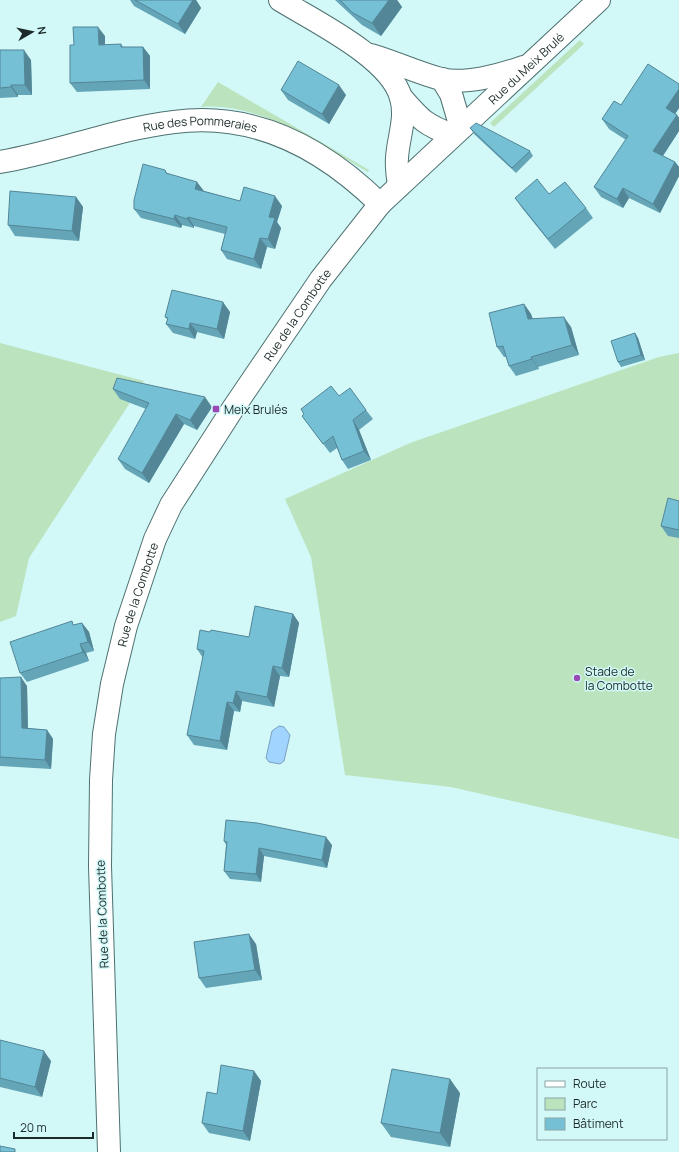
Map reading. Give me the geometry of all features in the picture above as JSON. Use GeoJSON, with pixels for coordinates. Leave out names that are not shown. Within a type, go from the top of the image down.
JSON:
{"type":"FeatureCollection","features":[{"type":"Feature","properties":{"kind":"street"},"geometry":{"type":"LineString","coordinates":[[280,0],[370,55],[390,75],[401,97],[421,120],[435,129],[457,131],[451,94],[442,80]]}},
{"type":"Feature","properties":{"kind":"street","name":"Rue du Meix Brulé"},"geometry":{"type":"LineString","coordinates":[[457,131],[599,0]]}},
{"type":"Feature","properties":{"kind":"street"},"geometry":{"type":"LineString","coordinates":[[370,55],[397,63],[442,80],[502,75],[529,65]]}},
{"type":"Feature","properties":{"kind":"street"},"geometry":{"type":"LineString","coordinates":[[399,186],[397,160],[403,121],[401,97]]}},
{"type":"Feature","properties":{"kind":"street","name":"Rue des Pommeraies"},"geometry":{"type":"LineString","coordinates":[[0,162],[43,154],[144,127],[175,122],[195,120],[243,124],[272,131],[311,150],[346,173],[380,204]]}},
{"type":"Feature","properties":{"kind":"street","name":"Rue de la Combotte"},"geometry":{"type":"LineString","coordinates":[[109,1152],[100,866],[101,780],[104,734],[112,684],[126,626],[155,539],[171,505],[321,279],[380,204],[457,131]]}},
{"type":"Feature","properties":{"kind":"green space"},"geometry":{"type":"Polygon","coordinates":[[[580,40],[584,44],[494,127],[490,123],[580,40]]]}},
{"type":"Feature","properties":{"kind":"green space"},"geometry":{"type":"Polygon","coordinates":[[[218,82],[369,170],[368,172],[309,138],[267,118],[245,111],[223,107],[201,107],[218,82]]]}},
{"type":"Feature","properties":{"kind":"green space"},"geometry":{"type":"Polygon","coordinates":[[[0,343],[144,381],[29,558],[16,616],[0,622],[0,343]]]}},
{"type":"Feature","properties":{"kind":"green space"},"geometry":{"type":"Polygon","coordinates":[[[679,353],[679,839],[451,787],[345,775],[311,557],[285,499],[410,443],[659,357],[679,353]]]}},
{"type":"Feature","properties":{"kind":"water"},"geometry":{"type":"Polygon","coordinates":[[[279,726],[284,727],[290,735],[284,761],[280,764],[269,762],[266,758],[272,731],[279,726]]]}},
{"type":"Feature","properties":{"kind":"building"},"geometry":{"type":"Polygon","coordinates":[[[135,0],[193,0],[178,24],[135,0]]]}},
{"type":"Feature","properties":{"kind":"building"},"geometry":{"type":"Polygon","coordinates":[[[340,0],[389,0],[372,23],[353,13],[340,0]]]}},
{"type":"Feature","properties":{"kind":"building"},"geometry":{"type":"Polygon","coordinates":[[[73,27],[98,27],[99,45],[121,44],[121,47],[143,47],[144,80],[70,83],[70,45],[74,45],[73,27]]]}},
{"type":"Feature","properties":{"kind":"building"},"geometry":{"type":"Polygon","coordinates":[[[0,50],[24,50],[25,85],[11,85],[11,87],[0,88],[0,50]]]}},
{"type":"Feature","properties":{"kind":"building"},"geometry":{"type":"Polygon","coordinates":[[[298,61],[339,85],[322,114],[281,90],[298,61]]]}},
{"type":"Feature","properties":{"kind":"building"},"geometry":{"type":"Polygon","coordinates":[[[648,64],[679,84],[679,89],[666,108],[677,115],[653,151],[675,162],[653,204],[623,188],[617,199],[594,187],[628,136],[602,119],[614,101],[621,105],[648,64]]]}},
{"type":"Feature","properties":{"kind":"building"},"geometry":{"type":"Polygon","coordinates":[[[476,123],[530,151],[512,168],[470,128],[476,123]]]}},
{"type":"Feature","properties":{"kind":"building"},"geometry":{"type":"Polygon","coordinates":[[[143,164],[165,170],[166,173],[197,182],[195,189],[240,201],[244,187],[275,196],[269,217],[275,218],[268,239],[260,238],[254,259],[221,250],[227,227],[188,217],[187,219],[175,215],[174,219],[134,209],[134,200],[143,164]]]}},
{"type":"Feature","properties":{"kind":"building"},"geometry":{"type":"Polygon","coordinates":[[[537,179],[549,194],[565,182],[586,208],[548,239],[515,198],[537,179]]]}},
{"type":"Feature","properties":{"kind":"building"},"geometry":{"type":"Polygon","coordinates":[[[10,191],[76,197],[72,231],[8,225],[10,191]]]}},
{"type":"Feature","properties":{"kind":"building"},"geometry":{"type":"Polygon","coordinates":[[[172,290],[223,302],[217,329],[190,323],[189,329],[166,324],[168,318],[165,317],[172,290]]]}},
{"type":"Feature","properties":{"kind":"building"},"geometry":{"type":"Polygon","coordinates":[[[524,304],[528,319],[564,317],[572,345],[531,357],[532,359],[509,366],[503,346],[497,347],[489,313],[524,304]]]}},
{"type":"Feature","properties":{"kind":"building"},"geometry":{"type":"Polygon","coordinates":[[[635,333],[641,355],[618,362],[611,341],[635,333]]]}},
{"type":"Feature","properties":{"kind":"building"},"geometry":{"type":"Polygon","coordinates":[[[117,378],[205,397],[190,420],[176,414],[142,473],[118,459],[149,403],[113,389],[117,378]]]}},
{"type":"Feature","properties":{"kind":"building"},"geometry":{"type":"Polygon","coordinates":[[[331,386],[339,396],[350,388],[366,410],[353,420],[364,451],[342,460],[333,436],[323,444],[302,416],[304,414],[301,409],[331,386]]]}},
{"type":"Feature","properties":{"kind":"building"},"geometry":{"type":"Polygon","coordinates":[[[668,498],[679,501],[679,530],[661,526],[668,498]]]}},
{"type":"Feature","properties":{"kind":"building"},"geometry":{"type":"Polygon","coordinates":[[[255,606],[293,614],[282,668],[273,666],[267,697],[236,691],[233,703],[227,702],[220,741],[187,735],[204,651],[197,649],[200,630],[210,632],[211,630],[249,637],[255,606]]]}},
{"type":"Feature","properties":{"kind":"building"},"geometry":{"type":"Polygon","coordinates":[[[72,621],[73,625],[82,623],[88,642],[80,644],[83,652],[20,673],[10,642],[72,621]]]}},
{"type":"Feature","properties":{"kind":"building"},"geometry":{"type":"Polygon","coordinates":[[[21,677],[22,728],[47,730],[45,760],[0,757],[0,678],[21,677]]]}},
{"type":"Feature","properties":{"kind":"building"},"geometry":{"type":"Polygon","coordinates":[[[226,820],[257,823],[326,837],[322,860],[259,848],[256,874],[224,871],[227,842],[224,841],[226,820]]]}},
{"type":"Feature","properties":{"kind":"building"},"geometry":{"type":"Polygon","coordinates":[[[249,934],[255,970],[199,978],[194,942],[249,934]]]}},
{"type":"Feature","properties":{"kind":"building"},"geometry":{"type":"Polygon","coordinates":[[[0,1040],[44,1051],[35,1087],[0,1078],[0,1040]]]}},
{"type":"Feature","properties":{"kind":"building"},"geometry":{"type":"Polygon","coordinates":[[[221,1065],[254,1071],[243,1131],[202,1123],[207,1092],[217,1094],[221,1065]]]}},
{"type":"Feature","properties":{"kind":"building"},"geometry":{"type":"Polygon","coordinates":[[[392,1069],[450,1079],[440,1133],[381,1123],[392,1069]]]}},
{"type":"Feature","properties":{"kind":"building"},"geometry":{"type":"Polygon","coordinates":[[[0,1146],[15,1149],[15,1152],[0,1152],[0,1146]]]}},
{"type":"Feature","properties":{"kind":"place","name":"Meix Brulés"},"geometry":{"type":"Point","coordinates":[216,409]}},
{"type":"Feature","properties":{"kind":"place","name":"Stade de la Combotte"},"geometry":{"type":"Point","coordinates":[577,678]}}]}
